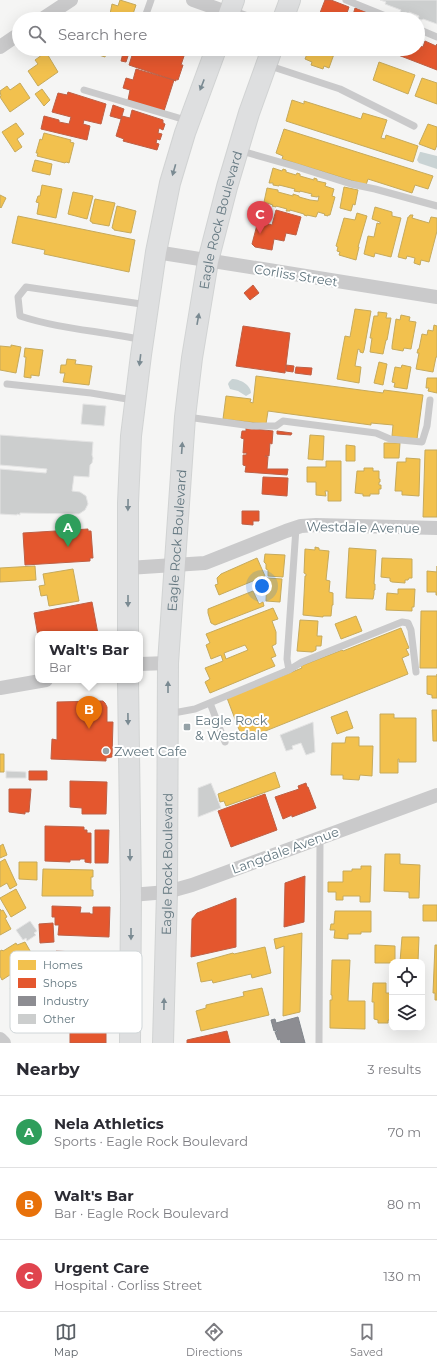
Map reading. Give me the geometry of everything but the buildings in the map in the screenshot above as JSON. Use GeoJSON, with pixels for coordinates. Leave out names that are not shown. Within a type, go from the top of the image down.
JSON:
{"type":"FeatureCollection","features":[{"type":"Feature","properties":{"kind":"main road"},"geometry":{"type":"LineString","coordinates":[[286,12],[290,0]]}},
{"type":"Feature","properties":{"kind":"main road"},"geometry":{"type":"LineString","coordinates":[[128,631],[128,503],[131,436],[148,305],[156,252],[170,183],[189,121],[213,56]]}},
{"type":"Feature","properties":{"kind":"main road","name":"Eagle Rock Boulevard"},"geometry":{"type":"LineString","coordinates":[[163,1043],[168,663],[176,565],[185,416],[192,358],[208,260],[238,150],[269,57]]}},
{"type":"Feature","properties":{"kind":"main road"},"geometry":{"type":"LineString","coordinates":[[128,683],[131,951]]}},
{"type":"Feature","properties":{"kind":"main road"},"geometry":{"type":"LineString","coordinates":[[130,1033],[130,1043]]}},
{"type":"Feature","properties":{"kind":"street"},"geometry":{"type":"LineString","coordinates":[[53,12],[71,0]]}},
{"type":"Feature","properties":{"kind":"street"},"geometry":{"type":"LineString","coordinates":[[193,0],[231,12]]}},
{"type":"Feature","properties":{"kind":"street"},"geometry":{"type":"LineString","coordinates":[[0,47],[12,39]]}},
{"type":"Feature","properties":{"kind":"street","name":"Corliss Street"},"geometry":{"type":"LineString","coordinates":[[156,252],[437,297]]}},
{"type":"Feature","properties":{"kind":"street","name":"Westdale Avenue"},"geometry":{"type":"LineString","coordinates":[[128,568],[205,563],[296,528],[316,525],[437,528]]}},
{"type":"Feature","properties":{"kind":"street"},"geometry":{"type":"LineString","coordinates":[[143,664],[168,663]]}},
{"type":"Feature","properties":{"kind":"street"},"geometry":{"type":"LineString","coordinates":[[0,688],[35,682]]}},
{"type":"Feature","properties":{"kind":"street","name":"Langdale Avenue"},"geometry":{"type":"LineString","coordinates":[[131,895],[166,892],[192,885],[437,795]]}},
{"type":"Feature","properties":{"kind":"street"},"geometry":{"type":"LineString","coordinates":[[0,1039],[4,1043]]}},
{"type":"Feature","properties":{"kind":"lane"},"geometry":{"type":"LineString","coordinates":[[147,12],[151,0]]}},
{"type":"Feature","properties":{"kind":"lane"},"geometry":{"type":"LineString","coordinates":[[346,0],[376,12]]}},
{"type":"Feature","properties":{"kind":"lane"},"geometry":{"type":"LineString","coordinates":[[425,32],[437,37]]}},
{"type":"Feature","properties":{"kind":"lane"},"geometry":{"type":"LineString","coordinates":[[269,57],[340,89],[414,126]]}},
{"type":"Feature","properties":{"kind":"lane"},"geometry":{"type":"LineString","coordinates":[[84,90],[189,121]]}},
{"type":"Feature","properties":{"kind":"lane"},"geometry":{"type":"LineString","coordinates":[[238,150],[351,184],[437,206]]}},
{"type":"Feature","properties":{"kind":"lane"},"geometry":{"type":"LineString","coordinates":[[143,340],[116,334],[39,322],[20,316],[18,297],[26,287],[148,305]]}},
{"type":"Feature","properties":{"kind":"lane"},"geometry":{"type":"LineString","coordinates":[[7,384],[91,393],[136,400]]}},
{"type":"Feature","properties":{"kind":"lane"},"geometry":{"type":"LineString","coordinates":[[185,416],[252,426],[276,426],[283,421],[376,433],[390,439],[422,442],[427,426],[430,400]]}},
{"type":"Feature","properties":{"kind":"lane"},"geometry":{"type":"LineString","coordinates":[[289,670],[287,659],[296,528]]}},
{"type":"Feature","properties":{"kind":"lane"},"geometry":{"type":"LineString","coordinates":[[168,714],[194,709],[210,703],[289,670],[302,662],[402,622],[408,624],[411,630],[416,672]]}},
{"type":"Feature","properties":{"kind":"lane"},"geometry":{"type":"LineString","coordinates":[[210,703],[225,742]]}},
{"type":"Feature","properties":{"kind":"lane"},"geometry":{"type":"LineString","coordinates":[[320,838],[320,1043]]}},
{"type":"Feature","properties":{"kind":"shaded area"},"geometry":{"type":"Polygon","coordinates":[[[420,152],[437,156],[437,169],[419,163],[417,160],[420,152]]]}},
{"type":"Feature","properties":{"kind":"shaded area"},"geometry":{"type":"Polygon","coordinates":[[[232,379],[238,380],[247,385],[251,390],[251,393],[246,396],[238,391],[230,389],[228,384],[232,379]]]}},
{"type":"Feature","properties":{"kind":"place","name":"Urgent Care"},"geometry":{"type":"Point","coordinates":[260,234]}},
{"type":"Feature","properties":{"kind":"place","name":"Nela Athletics"},"geometry":{"type":"Point","coordinates":[68,547]}},
{"type":"Feature","properties":{"kind":"place","name":"Eagle Rock & Westdale"},"geometry":{"type":"Point","coordinates":[187,727]}},
{"type":"Feature","properties":{"kind":"place","name":"Walt's Bar"},"geometry":{"type":"Point","coordinates":[89,729]}},
{"type":"Feature","properties":{"kind":"place","name":"Zweet Cafe"},"geometry":{"type":"Point","coordinates":[106,751]}}]}
